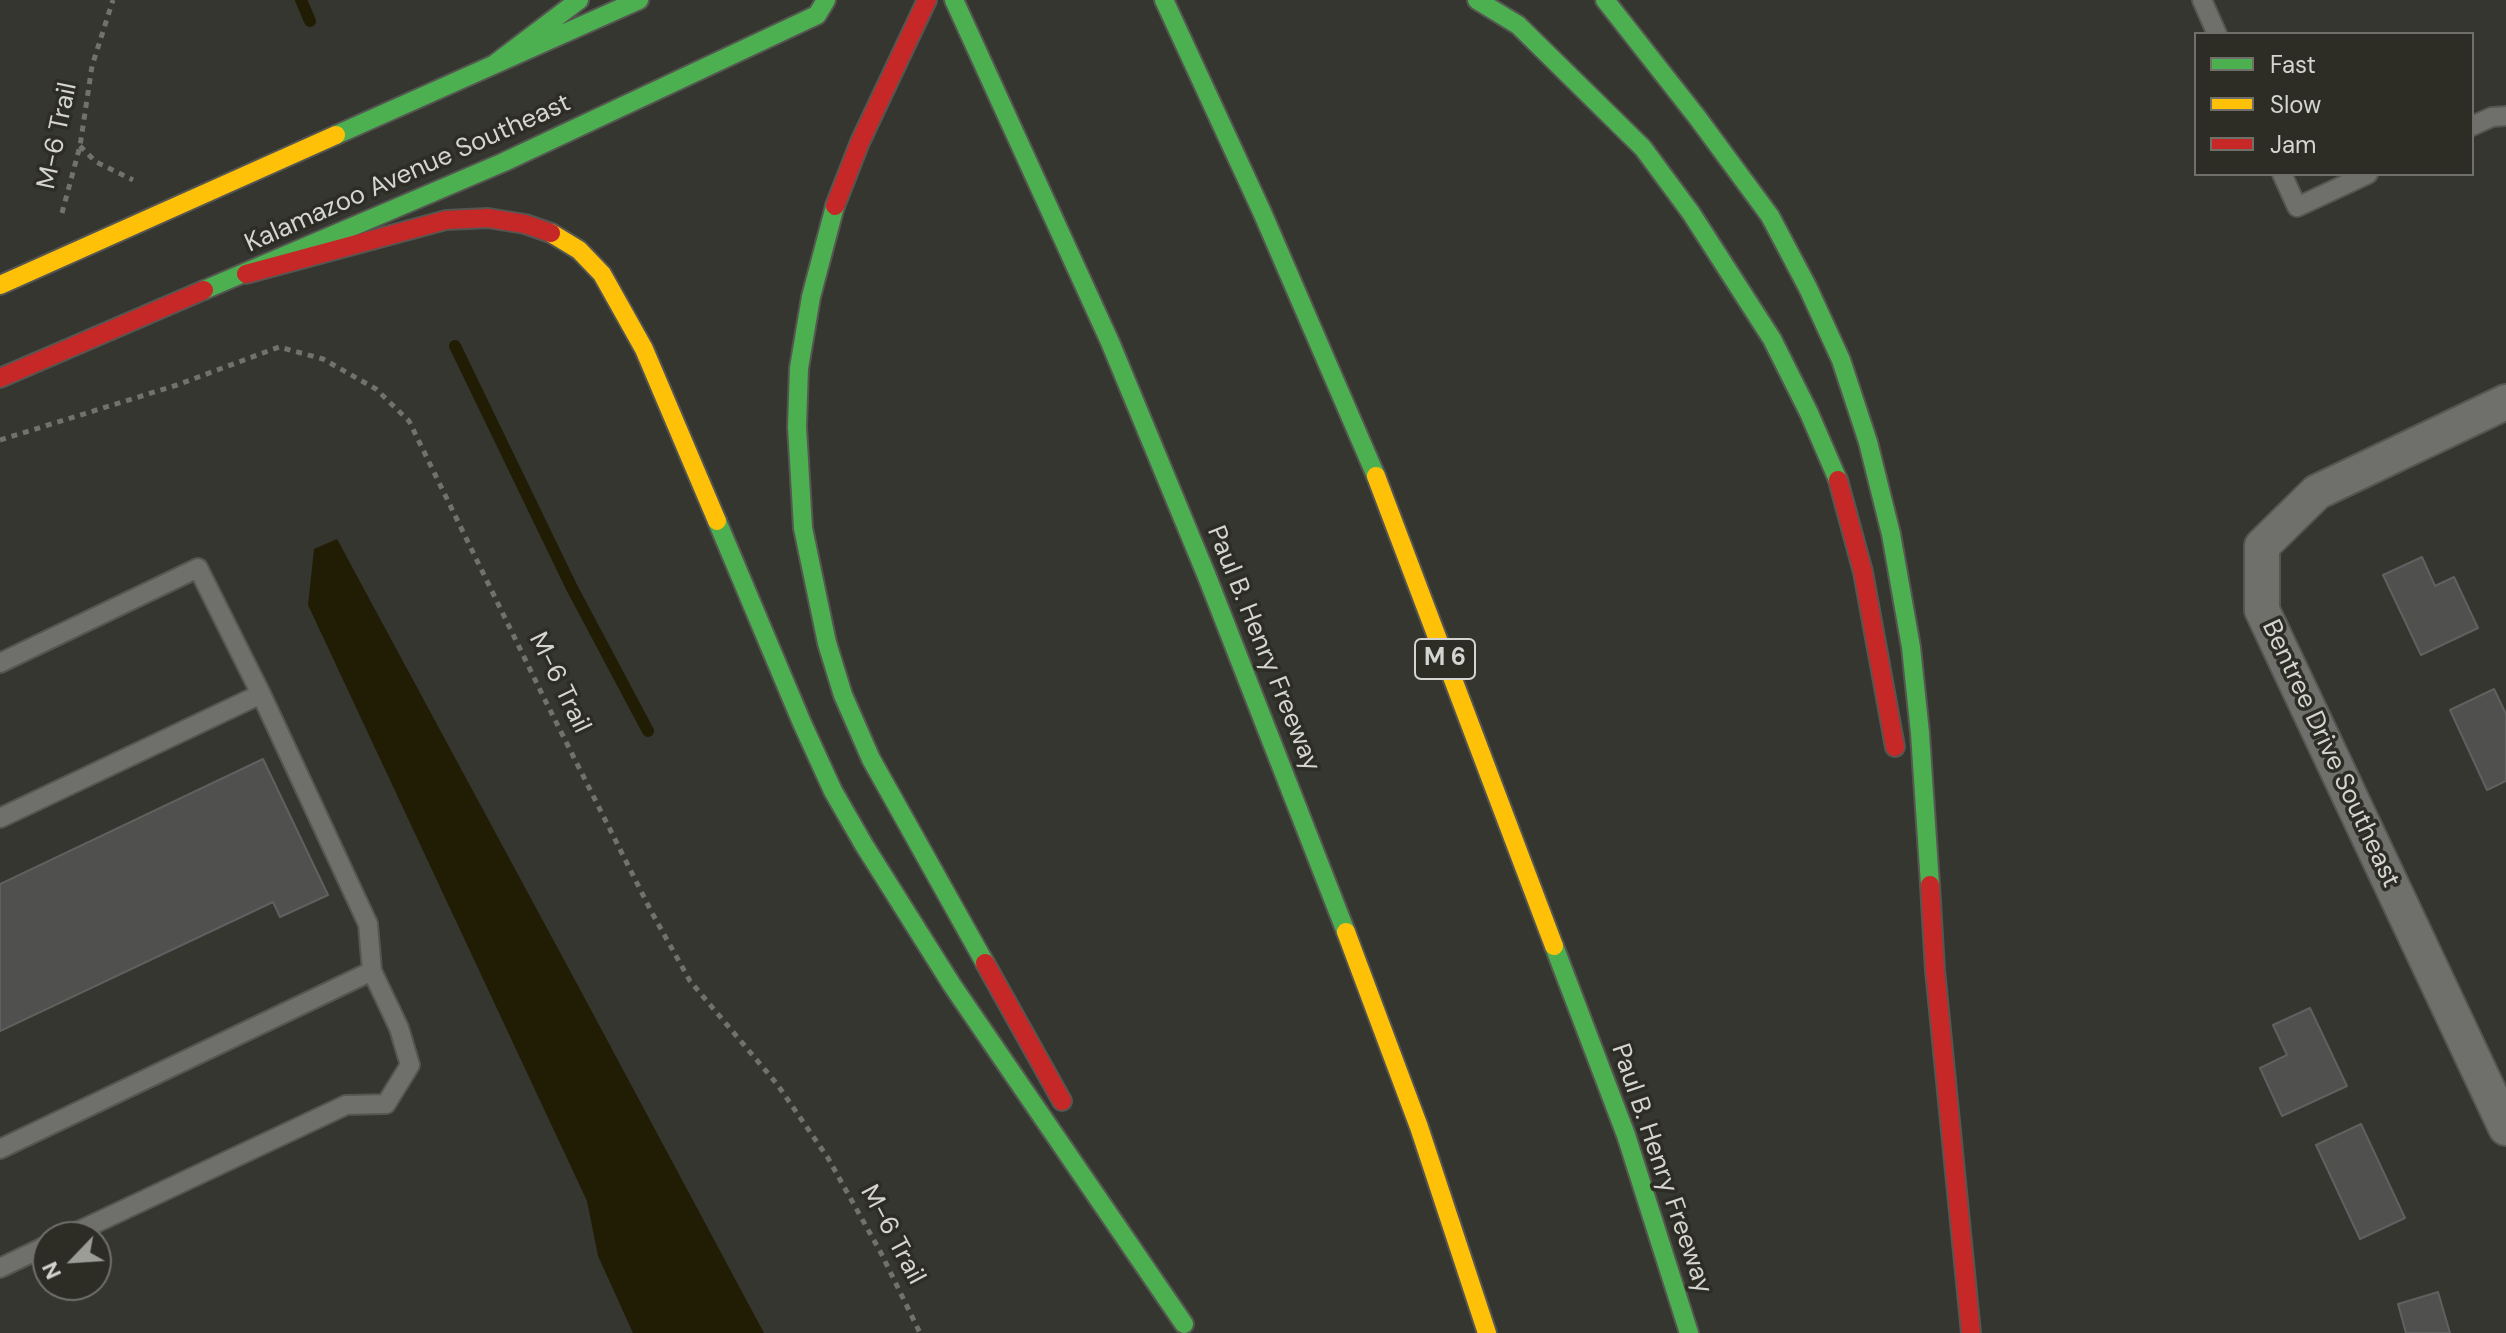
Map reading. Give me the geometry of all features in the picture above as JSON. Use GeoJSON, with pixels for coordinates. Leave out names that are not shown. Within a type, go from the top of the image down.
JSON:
{"type":"FeatureCollection","features":[{"type":"Feature","properties":{"kind":"main road"},"geometry":{"type":"LineString","coordinates":[[496,63],[579,0]]}},
{"type":"Feature","properties":{"kind":"main road"},"geometry":{"type":"LineString","coordinates":[[0,285],[639,0]]}},
{"type":"Feature","properties":{"kind":"main road","name":"Kalamazoo Avenue Southeast"},"geometry":{"type":"LineString","coordinates":[[0,378],[504,162],[817,15],[826,0]]}},
{"type":"Feature","properties":{"kind":"main road"},"geometry":{"type":"LineString","coordinates":[[927,0],[872,114],[840,193],[830,219],[811,297],[799,368],[797,427],[803,528],[827,643],[843,695],[871,759],[1069,1114]]}},
{"type":"Feature","properties":{"kind":"main road","name":"Paul B. Henry Freeway"},"geometry":{"type":"LineString","coordinates":[[954,0],[1110,342],[1206,574],[1419,1127],[1487,1333]]}},
{"type":"Feature","properties":{"kind":"main road","name":"Paul B. Henry Freeway"},"geometry":{"type":"LineString","coordinates":[[1164,0],[1262,212],[1377,478],[1626,1135],[1689,1333]]}},
{"type":"Feature","properties":{"kind":"main road"},"geometry":{"type":"LineString","coordinates":[[1477,0],[1518,25],[1643,148],[1691,213],[1772,339],[1839,482],[1863,572],[1899,771]]}},
{"type":"Feature","properties":{"kind":"main road"},"geometry":{"type":"LineString","coordinates":[[1605,0],[1770,216],[1841,360],[1868,442],[1891,534],[1911,647],[1920,733],[1935,970],[1971,1333]]}},
{"type":"Feature","properties":{"kind":"main road"},"geometry":{"type":"LineString","coordinates":[[246,274],[446,220],[488,218],[525,224],[556,235],[579,250],[602,274],[644,349],[833,791],[952,985],[1187,1328]]}},
{"type":"Feature","properties":{"kind":"main road"},"geometry":{"type":"LineString","coordinates":[[1907,817],[1935,970]]}},
{"type":"Feature","properties":{"kind":"main road"},"geometry":{"type":"LineString","coordinates":[[1092,1156],[1187,1328]]}},
{"type":"Feature","properties":{"kind":"street","name":"Bentree Drive Southeast"},"geometry":{"type":"LineString","coordinates":[[2506,402],[2317,492],[2262,546],[2262,610],[2506,1128]]}},
{"type":"Feature","properties":{"kind":"lane"},"geometry":{"type":"LineString","coordinates":[[2202,0],[2216,32]]}},
{"type":"Feature","properties":{"kind":"lane"},"geometry":{"type":"LineString","coordinates":[[2474,125],[2492,117],[2506,116]]}},
{"type":"Feature","properties":{"kind":"lane"},"geometry":{"type":"LineString","coordinates":[[2283,176],[2297,207],[2364,176]]}},
{"type":"Feature","properties":{"kind":"lane"},"geometry":{"type":"LineString","coordinates":[[0,663],[198,568],[261,694],[368,924],[372,971],[399,1028],[410,1065],[386,1104],[346,1105],[100,1221]]}},
{"type":"Feature","properties":{"kind":"lane"},"geometry":{"type":"LineString","coordinates":[[0,818],[261,694]]}},
{"type":"Feature","properties":{"kind":"lane"},"geometry":{"type":"LineString","coordinates":[[0,1149],[372,971]]}},
{"type":"Feature","properties":{"kind":"lane"},"geometry":{"type":"LineString","coordinates":[[0,1268],[32,1253]]}},
{"type":"Feature","properties":{"kind":"path","name":"M-6 Trail"},"geometry":{"type":"LineString","coordinates":[[61,217],[80,146],[92,66],[113,0]]}},
{"type":"Feature","properties":{"kind":"path"},"geometry":{"type":"LineString","coordinates":[[80,146],[96,162],[145,185]]}},
{"type":"Feature","properties":{"kind":"path","name":"M-6 Trail"},"geometry":{"type":"LineString","coordinates":[[0,440],[177,385],[279,347],[323,359],[376,389],[387,399],[409,421],[544,698],[651,911],[690,981],[777,1084],[828,1158],[881,1253],[920,1333]]}},
{"type":"Feature","properties":{"kind":"shaded area"},"geometry":{"type":"Polygon","coordinates":[[[337,539],[764,1333],[633,1333],[598,1256],[587,1201],[308,605],[314,549],[337,539]]]}},
{"type":"Feature","properties":{"kind":"building"},"geometry":{"type":"Polygon","coordinates":[[[2422,557],[2435,586],[2454,577],[2478,628],[2421,655],[2383,575],[2422,557]]]}},
{"type":"Feature","properties":{"kind":"building"},"geometry":{"type":"Polygon","coordinates":[[[2494,689],[2506,714],[2506,781],[2487,790],[2450,710],[2494,689]]]}},
{"type":"Feature","properties":{"kind":"building"},"geometry":{"type":"Polygon","coordinates":[[[263,759],[328,895],[280,917],[273,902],[0,1031],[0,884],[263,759]]]}},
{"type":"Feature","properties":{"kind":"building"},"geometry":{"type":"Polygon","coordinates":[[[2310,1008],[2347,1086],[2282,1116],[2260,1068],[2287,1055],[2273,1025],[2310,1008]]]}},
{"type":"Feature","properties":{"kind":"building"},"geometry":{"type":"Polygon","coordinates":[[[2361,1124],[2405,1218],[2360,1239],[2316,1145],[2361,1124]]]}},
{"type":"Feature","properties":{"kind":"building"},"geometry":{"type":"Polygon","coordinates":[[[2438,1292],[2450,1333],[2406,1333],[2398,1304],[2438,1292]]]}},
{"type":"Feature","properties":{"kind":"waterway"},"geometry":{"type":"LineString","coordinates":[[301,0],[310,21]]}},
{"type":"Feature","properties":{"kind":"waterway"},"geometry":{"type":"LineString","coordinates":[[455,346],[572,588],[648,731]]}},
{"type":"Feature","properties":{"kind":"traffic: fast"},"geometry":{"type":"LineString","coordinates":[[496,63],[579,0]]}},
{"type":"Feature","properties":{"kind":"traffic: fast"},"geometry":{"type":"LineString","coordinates":[[336,135],[639,0]]}},
{"type":"Feature","properties":{"kind":"traffic: fast"},"geometry":{"type":"LineString","coordinates":[[204,290],[504,162],[817,15],[826,0]]}},
{"type":"Feature","properties":{"kind":"traffic: fast"},"geometry":{"type":"LineString","coordinates":[[954,0],[1110,342],[1206,574],[1346,932]]}},
{"type":"Feature","properties":{"kind":"traffic: fast"},"geometry":{"type":"LineString","coordinates":[[1164,0],[1262,212],[1376,476]]}},
{"type":"Feature","properties":{"kind":"traffic: fast"},"geometry":{"type":"LineString","coordinates":[[1477,0],[1518,25],[1643,148],[1691,213],[1772,339],[1838,480]]}},
{"type":"Feature","properties":{"kind":"traffic: fast"},"geometry":{"type":"LineString","coordinates":[[1605,0],[1770,216],[1841,360],[1868,442],[1891,534],[1911,647],[1930,885]]}},
{"type":"Feature","properties":{"kind":"traffic: fast"},"geometry":{"type":"LineString","coordinates":[[835,206],[811,297],[799,368],[797,427],[803,528],[827,643],[843,695],[871,759],[985,963]]}},
{"type":"Feature","properties":{"kind":"traffic: fast"},"geometry":{"type":"LineString","coordinates":[[717,521],[802,723],[833,791],[864,845],[952,985],[1184,1324]]}},
{"type":"Feature","properties":{"kind":"traffic: fast"},"geometry":{"type":"LineString","coordinates":[[1554,946],[1626,1135],[1689,1333]]}},
{"type":"Feature","properties":{"kind":"traffic: slow"},"geometry":{"type":"LineString","coordinates":[[0,285],[336,135]]}},
{"type":"Feature","properties":{"kind":"traffic: slow"},"geometry":{"type":"LineString","coordinates":[[551,233],[579,250],[602,274],[644,349],[717,521]]}},
{"type":"Feature","properties":{"kind":"traffic: slow"},"geometry":{"type":"LineString","coordinates":[[1376,476],[1554,946]]}},
{"type":"Feature","properties":{"kind":"traffic: slow"},"geometry":{"type":"LineString","coordinates":[[1346,932],[1419,1127],[1487,1333]]}},
{"type":"Feature","properties":{"kind":"traffic: jam"},"geometry":{"type":"LineString","coordinates":[[835,206],[860,142],[927,0]]}},
{"type":"Feature","properties":{"kind":"traffic: jam"},"geometry":{"type":"LineString","coordinates":[[246,274],[446,220],[488,218],[525,224],[551,233]]}},
{"type":"Feature","properties":{"kind":"traffic: jam"},"geometry":{"type":"LineString","coordinates":[[0,378],[204,290]]}},
{"type":"Feature","properties":{"kind":"traffic: jam"},"geometry":{"type":"LineString","coordinates":[[1838,480],[1863,572],[1895,747]]}},
{"type":"Feature","properties":{"kind":"traffic: jam"},"geometry":{"type":"LineString","coordinates":[[1930,885],[1935,970],[1971,1333]]}},
{"type":"Feature","properties":{"kind":"traffic: jam"},"geometry":{"type":"LineString","coordinates":[[985,963],[1062,1101]]}}]}
